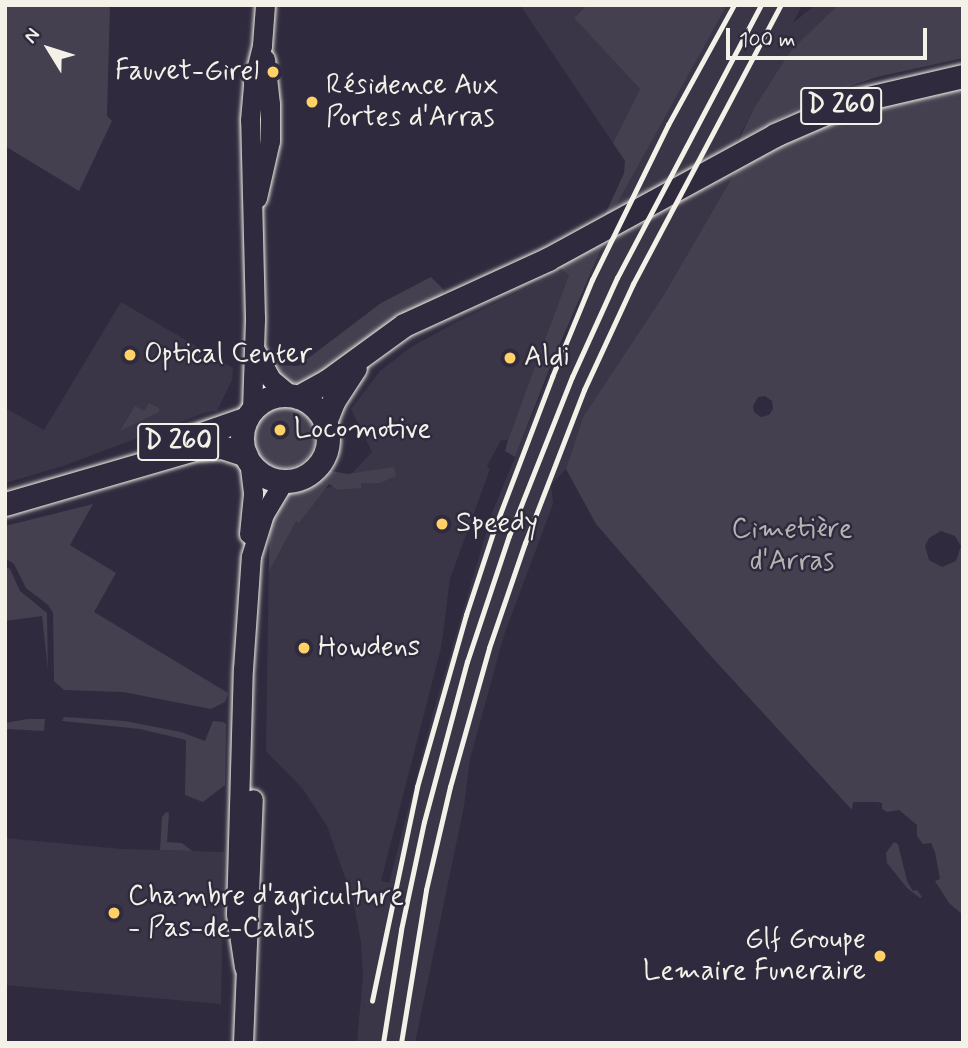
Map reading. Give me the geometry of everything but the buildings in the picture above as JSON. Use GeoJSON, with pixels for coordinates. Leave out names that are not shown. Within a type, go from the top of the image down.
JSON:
{"type":"FeatureCollection","features":[{"type":"Feature","properties":{"kind":"main road","name":"D 260"},"geometry":{"type":"LineString","coordinates":[[294,396],[327,381],[372,346],[413,321],[572,246],[786,130],[861,99],[963,76]]}},
{"type":"Feature","properties":{"kind":"main road","name":"D 260"},"geometry":{"type":"LineString","coordinates":[[326,422],[336,396],[372,346]]}},
{"type":"Feature","properties":{"kind":"main road"},"geometry":{"type":"LineString","coordinates":[[294,396],[314,405],[326,422],[328,443],[320,464],[306,475],[284,481],[266,476],[247,458],[243,435],[250,414],[268,398],[294,396]]}},
{"type":"Feature","properties":{"kind":"main road","name":"D 260"},"geometry":{"type":"LineString","coordinates":[[111,471],[140,456],[250,414]]}},
{"type":"Feature","properties":{"kind":"main road","name":"D 260"},"geometry":{"type":"LineString","coordinates":[[5,503],[202,447],[222,447],[247,458]]}},
{"type":"Feature","properties":{"kind":"street"},"geometry":{"type":"LineString","coordinates":[[250,414],[255,350],[253,209],[249,162],[251,98],[262,45],[265,5]]}},
{"type":"Feature","properties":{"kind":"street"},"geometry":{"type":"LineString","coordinates":[[255,350],[271,379],[294,396]]}},
{"type":"Feature","properties":{"kind":"street"},"geometry":{"type":"LineString","coordinates":[[243,1043],[244,967],[236,914],[251,556],[252,476],[247,458]]}},
{"type":"Feature","properties":{"kind":"street"},"geometry":{"type":"LineString","coordinates":[[251,556],[261,520],[284,481]]}},
{"type":"Feature","properties":{"kind":"shaded area"},"geometry":{"type":"Polygon","coordinates":[[[520,5],[587,5],[574,18],[640,89],[613,143],[520,5]]]}},
{"type":"Feature","properties":{"kind":"shaded area"},"geometry":{"type":"Polygon","coordinates":[[[727,5],[802,5],[793,23],[815,5],[838,5],[791,50],[754,108],[731,153],[726,175],[737,169],[665,293],[583,417],[566,469],[551,485],[553,504],[504,635],[470,759],[464,806],[415,1043],[357,1043],[363,975],[361,942],[353,900],[327,826],[303,789],[266,751],[269,554],[277,518],[307,493],[342,484],[372,452],[351,409],[380,371],[411,347],[453,324],[574,265],[508,440],[501,440],[487,466],[490,469],[450,579],[441,648],[381,881],[389,883],[433,713],[492,513],[605,240],[612,213],[727,5]]]}},
{"type":"Feature","properties":{"kind":"shaded area"},"geometry":{"type":"Polygon","coordinates":[[[121,302],[233,368],[232,380],[217,411],[207,412],[63,466],[5,483],[5,408],[44,430],[121,302]]]}},
{"type":"Feature","properties":{"kind":"shaded area","name":"Chambre d'agriculture - Pas-de-Calais"},"geometry":{"type":"Polygon","coordinates":[[[5,838],[121,849],[224,852],[221,1004],[5,985],[5,838]]]}},
{"type":"Feature","properties":{"kind":"green space"},"geometry":{"type":"Polygon","coordinates":[[[5,5],[110,5],[107,116],[112,121],[79,191],[5,146],[5,5]]]}},
{"type":"Feature","properties":{"kind":"green space"},"geometry":{"type":"Polygon","coordinates":[[[587,5],[727,5],[612,213],[604,217],[624,173],[625,161],[613,143],[640,89],[574,18],[587,5]]]}},
{"type":"Feature","properties":{"kind":"green space"},"geometry":{"type":"Polygon","coordinates":[[[838,5],[963,5],[963,58],[877,77],[822,95],[738,142],[754,108],[791,50],[838,5]]]}},
{"type":"Feature","properties":{"kind":"green space","name":"Cimetière d'Arras"},"geometry":{"type":"Polygon","coordinates":[[[963,87],[963,915],[949,903],[935,881],[940,879],[935,852],[931,843],[923,844],[917,836],[917,825],[899,810],[887,812],[882,809],[882,803],[853,802],[852,810],[710,655],[596,524],[566,469],[583,417],[665,293],[737,169],[795,135],[829,125],[854,110],[963,87]],[[765,396],[758,397],[753,406],[754,412],[761,417],[769,415],[773,409],[772,401],[765,396]],[[941,531],[929,538],[925,546],[929,560],[942,567],[956,561],[961,546],[955,536],[941,531]]]}},
{"type":"Feature","properties":{"kind":"green space"},"geometry":{"type":"Polygon","coordinates":[[[605,240],[552,362],[515,457],[505,451],[569,275],[560,267],[561,261],[605,240]]]}},
{"type":"Feature","properties":{"kind":"green space"},"geometry":{"type":"Polygon","coordinates":[[[431,277],[444,290],[440,300],[308,385],[283,381],[273,365],[298,366],[381,303],[431,277]]]}},
{"type":"Feature","properties":{"kind":"green space"},"geometry":{"type":"Polygon","coordinates":[[[149,403],[159,408],[159,412],[120,431],[135,406],[144,411],[149,403]]]}},
{"type":"Feature","properties":{"kind":"green space"},"geometry":{"type":"Polygon","coordinates":[[[284,406],[296,408],[306,415],[313,425],[313,449],[306,459],[296,466],[284,468],[272,466],[262,459],[255,449],[253,437],[255,425],[262,415],[272,408],[284,406]]]}},
{"type":"Feature","properties":{"kind":"green space"},"geometry":{"type":"Polygon","coordinates":[[[394,467],[396,476],[380,483],[361,483],[361,488],[338,490],[329,484],[299,523],[296,521],[269,571],[270,516],[283,491],[310,484],[327,470],[347,474],[394,467]]]}},
{"type":"Feature","properties":{"kind":"green space"},"geometry":{"type":"Polygon","coordinates":[[[93,504],[70,545],[116,573],[94,612],[228,693],[225,702],[211,709],[123,692],[64,690],[54,681],[53,613],[48,605],[26,588],[14,564],[5,558],[5,526],[93,504]]]}},
{"type":"Feature","properties":{"kind":"green space"},"geometry":{"type":"Polygon","coordinates":[[[5,566],[10,569],[20,591],[47,613],[48,670],[42,616],[5,621],[5,566]]]}},
{"type":"Feature","properties":{"kind":"green space"},"geometry":{"type":"Polygon","coordinates":[[[64,717],[125,721],[181,732],[205,741],[213,721],[223,722],[226,724],[225,785],[203,802],[185,795],[186,740],[140,729],[62,721],[64,717]]]}},
{"type":"Feature","properties":{"kind":"green space"},"geometry":{"type":"Polygon","coordinates":[[[45,719],[44,731],[5,729],[5,723],[45,719]]]}},
{"type":"Feature","properties":{"kind":"green space"},"geometry":{"type":"Polygon","coordinates":[[[166,812],[169,813],[167,842],[182,843],[192,851],[160,850],[162,817],[166,812]]]}},
{"type":"Feature","properties":{"kind":"green space"},"geometry":{"type":"Polygon","coordinates":[[[894,842],[898,844],[907,881],[913,891],[917,890],[922,897],[920,898],[907,888],[887,863],[886,853],[894,842]]]}},
{"type":"Feature","properties":{"kind":"railway"},"geometry":{"type":"LineString","coordinates":[[372,1001],[417,787],[466,615],[494,530],[592,280],[668,125],[734,5]]}},
{"type":"Feature","properties":{"kind":"railway"},"geometry":{"type":"LineString","coordinates":[[383,1043],[401,930],[424,822],[467,662],[509,536],[572,377],[617,278],[761,5]]}},
{"type":"Feature","properties":{"kind":"railway"},"geometry":{"type":"LineString","coordinates":[[401,1043],[426,890],[450,787],[489,648],[525,543],[584,390],[633,284],[781,5]]}},
{"type":"Feature","properties":{"kind":"place","name":"Fauvet-Girel"},"geometry":{"type":"Point","coordinates":[273,72]}},
{"type":"Feature","properties":{"kind":"place","name":"Résidence Aux Portes d'Arras"},"geometry":{"type":"Point","coordinates":[312,102]}},
{"type":"Feature","properties":{"kind":"place","name":"Optical Center"},"geometry":{"type":"Point","coordinates":[130,355]}},
{"type":"Feature","properties":{"kind":"place","name":"Aldi"},"geometry":{"type":"Point","coordinates":[510,358]}},
{"type":"Feature","properties":{"kind":"place","name":"Locomotive"},"geometry":{"type":"Point","coordinates":[280,430]}},
{"type":"Feature","properties":{"kind":"place","name":"Speedy"},"geometry":{"type":"Point","coordinates":[442,524]}},
{"type":"Feature","properties":{"kind":"place","name":"Howdens"},"geometry":{"type":"Point","coordinates":[304,648]}},
{"type":"Feature","properties":{"kind":"place","name":"Chambre d'agriculture - Pas-de-Calais"},"geometry":{"type":"Point","coordinates":[114,913]}},
{"type":"Feature","properties":{"kind":"place","name":"Glf Groupe Lemaire Funeraire"},"geometry":{"type":"Point","coordinates":[880,956]}}]}
